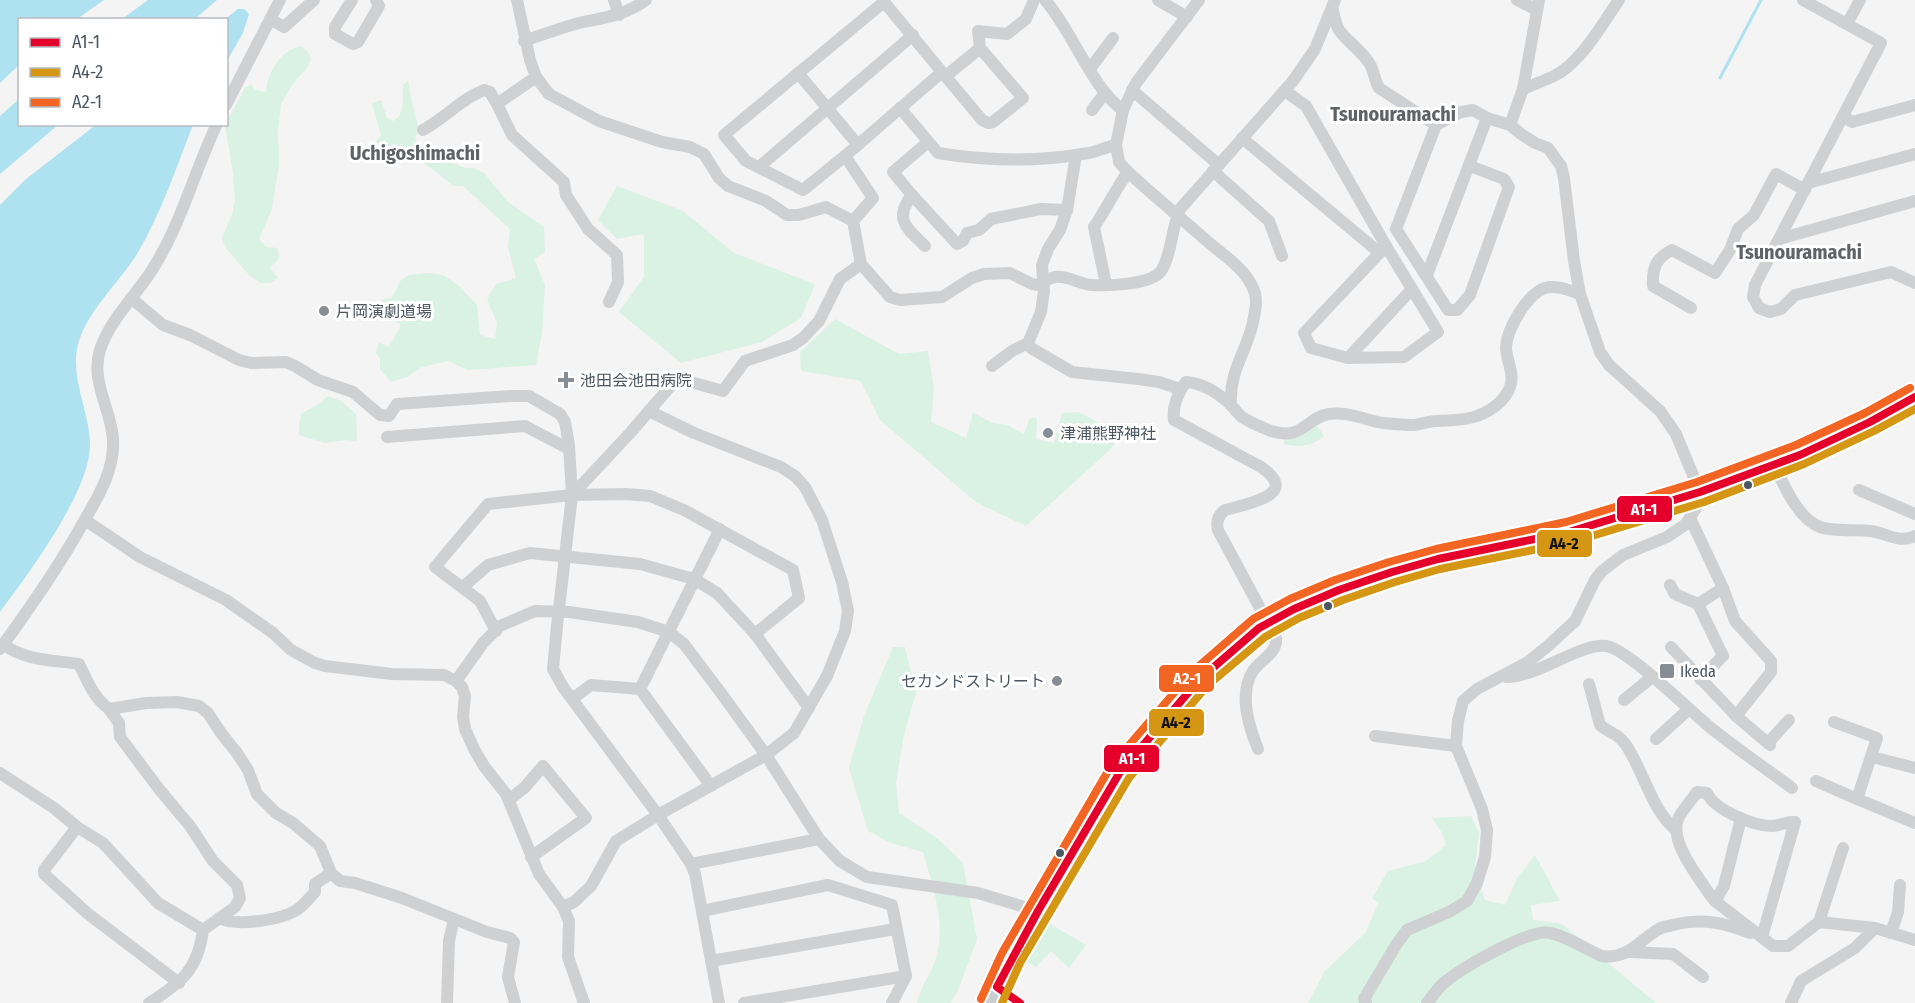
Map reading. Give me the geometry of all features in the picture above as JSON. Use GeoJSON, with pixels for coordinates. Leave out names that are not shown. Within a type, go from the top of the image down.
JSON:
{"type":"FeatureCollection","features":[{"type":"Feature","properties":{"kind":"main road"},"geometry":{"type":"LineString","coordinates":[[991,1003],[1038,911],[1120,772],[1138,748],[1200,679],[1252,633],[1294,609],[1339,590],[1392,572],[1438,559],[1569,532],[1700,492],[1774,465],[1870,422],[1915,397]]}},
{"type":"Feature","properties":{"kind":"street"},"geometry":{"type":"LineString","coordinates":[[228,101],[280,0]]}},
{"type":"Feature","properties":{"kind":"street"},"geometry":{"type":"LineString","coordinates":[[270,19],[284,27],[314,0]]}},
{"type":"Feature","properties":{"kind":"street"},"geometry":{"type":"LineString","coordinates":[[352,0],[335,27],[335,34],[353,44],[358,42],[379,6],[376,0]]}},
{"type":"Feature","properties":{"kind":"street"},"geometry":{"type":"LineString","coordinates":[[517,0],[524,41],[536,77],[549,94],[599,121],[662,142],[690,147],[704,154],[719,178],[728,186],[766,201],[787,215],[799,215],[826,207],[853,221]]}},
{"type":"Feature","properties":{"kind":"street"},"geometry":{"type":"LineString","coordinates":[[614,0],[619,15]]}},
{"type":"Feature","properties":{"kind":"street"},"geometry":{"type":"LineString","coordinates":[[524,41],[578,24],[619,15],[646,0]]}},
{"type":"Feature","properties":{"kind":"street"},"geometry":{"type":"LineString","coordinates":[[980,48],[944,74],[900,108],[803,190],[746,160],[724,135],[883,1],[913,35],[944,74],[982,120],[988,123],[993,122],[1023,98],[980,48],[978,31],[1007,34],[1026,19],[1034,0]]}},
{"type":"Feature","properties":{"kind":"street"},"geometry":{"type":"LineString","coordinates":[[1045,0],[1105,93],[1114,104],[1123,110]]}},
{"type":"Feature","properties":{"kind":"street"},"geometry":{"type":"LineString","coordinates":[[1158,0],[1187,17]]}},
{"type":"Feature","properties":{"kind":"street"},"geometry":{"type":"LineString","coordinates":[[1198,0],[1132,90],[1123,110],[1116,145],[1119,162],[1128,172],[1234,263],[1252,285],[1257,299],[1252,326],[1233,376],[1231,405]]}},
{"type":"Feature","properties":{"kind":"street"},"geometry":{"type":"LineString","coordinates":[[1510,125],[1523,89],[1538,5],[1517,0]]}},
{"type":"Feature","properties":{"kind":"street"},"geometry":{"type":"LineString","coordinates":[[1523,89],[1555,76],[1569,65],[1619,0]]}},
{"type":"Feature","properties":{"kind":"street"},"geometry":{"type":"LineString","coordinates":[[1803,0],[1881,43],[1755,285],[1753,297],[1759,308],[1770,312],[1780,309],[1795,296],[1891,272],[1915,283]]}},
{"type":"Feature","properties":{"kind":"street"},"geometry":{"type":"LineString","coordinates":[[1847,24],[1860,0]]}},
{"type":"Feature","properties":{"kind":"street"},"geometry":{"type":"LineString","coordinates":[[853,221],[861,264],[890,297],[900,300],[942,297],[972,278],[984,274],[1010,273],[1038,285],[1051,277],[1059,276],[1090,285],[1149,280],[1161,271],[1165,263],[1177,215],[1194,192],[1285,91],[1309,60],[1333,3]]}},
{"type":"Feature","properties":{"kind":"street"},"geometry":{"type":"LineString","coordinates":[[1333,3],[1338,28],[1357,47],[1371,66],[1374,80],[1379,88],[1436,125]]}},
{"type":"Feature","properties":{"kind":"street"},"geometry":{"type":"LineString","coordinates":[[759,167],[913,35]]}},
{"type":"Feature","properties":{"kind":"street"},"geometry":{"type":"LineString","coordinates":[[1090,69],[1113,38]]}},
{"type":"Feature","properties":{"kind":"street"},"geometry":{"type":"LineString","coordinates":[[798,73],[858,145]]}},
{"type":"Feature","properties":{"kind":"street"},"geometry":{"type":"LineString","coordinates":[[498,104],[536,77]]}},
{"type":"Feature","properties":{"kind":"street"},"geometry":{"type":"LineString","coordinates":[[423,130],[439,121],[471,95],[484,90],[490,92],[512,135],[564,182],[566,195],[588,229],[617,255],[618,282],[609,302]]}},
{"type":"Feature","properties":{"kind":"street"},"geometry":{"type":"LineString","coordinates":[[1132,90],[1269,221],[1282,256]]}},
{"type":"Feature","properties":{"kind":"street"},"geometry":{"type":"LineString","coordinates":[[1285,91],[1306,106],[1383,250],[1412,289],[1438,332],[1404,357],[1348,358],[1311,348],[1304,333],[1383,250]]}},
{"type":"Feature","properties":{"kind":"street"},"geometry":{"type":"LineString","coordinates":[[1092,110],[1105,93]]}},
{"type":"Feature","properties":{"kind":"street"},"geometry":{"type":"LineString","coordinates":[[1843,116],[1852,122],[1915,105]]}},
{"type":"Feature","properties":{"kind":"street"},"geometry":{"type":"LineString","coordinates":[[900,108],[938,153],[1006,160],[1091,153],[1116,145]]}},
{"type":"Feature","properties":{"kind":"street"},"geometry":{"type":"LineString","coordinates":[[1366,1003],[1364,999],[1407,930],[1449,912],[1467,901],[1477,883],[1485,857],[1487,830],[1482,809],[1456,746],[1462,701],[1496,677],[1528,662],[1575,621],[1594,580],[1602,571],[1623,555],[1675,532],[1686,524],[1696,508],[1700,492],[1676,434],[1660,411],[1609,365],[1600,352],[1580,294],[1567,192],[1561,165],[1548,148],[1528,139],[1510,125],[1487,118],[1473,110],[1461,111],[1436,125],[1396,229],[1448,310],[1457,310],[1470,295],[1509,188],[1504,178],[1470,166]]}},
{"type":"Feature","properties":{"kind":"street"},"geometry":{"type":"LineString","coordinates":[[1427,275],[1487,118]]}},
{"type":"Feature","properties":{"kind":"street"},"geometry":{"type":"LineString","coordinates":[[149,1003],[179,983],[192,967],[201,948],[203,930],[235,907],[240,898],[237,885],[213,861],[190,826],[120,737],[119,723],[109,709],[92,693],[79,664],[28,657],[2,646],[37,599],[85,520],[109,474],[113,438],[99,383],[99,353],[105,336],[152,270],[175,226],[216,126]]}},
{"type":"Feature","properties":{"kind":"street"},"geometry":{"type":"LineString","coordinates":[[1242,138],[1383,250]]}},
{"type":"Feature","properties":{"kind":"street"},"geometry":{"type":"LineString","coordinates":[[928,141],[893,172],[957,244],[963,241],[968,232],[979,230],[991,219],[1041,209],[1067,210]]}},
{"type":"Feature","properties":{"kind":"street"},"geometry":{"type":"LineString","coordinates":[[1690,308],[1653,285],[1652,272],[1661,255],[1672,250],[1715,273],[1730,250],[1738,229],[1754,215],[1776,174],[1807,186],[1915,154]]}},
{"type":"Feature","properties":{"kind":"street"},"geometry":{"type":"LineString","coordinates":[[992,366],[1012,351],[1028,343],[1041,312],[1042,265],[1048,249],[1060,230],[1067,210],[1076,155]]}},
{"type":"Feature","properties":{"kind":"street"},"geometry":{"type":"LineString","coordinates":[[845,156],[873,198],[853,221]]}},
{"type":"Feature","properties":{"kind":"street"},"geometry":{"type":"LineString","coordinates":[[1106,284],[1094,227],[1112,200],[1113,192],[1128,172]]}},
{"type":"Feature","properties":{"kind":"street"},"geometry":{"type":"LineString","coordinates":[[912,195],[903,210],[902,218],[905,225],[925,246]]}},
{"type":"Feature","properties":{"kind":"street"},"geometry":{"type":"LineString","coordinates":[[1779,239],[1915,201]]}},
{"type":"Feature","properties":{"kind":"street"},"geometry":{"type":"LineString","coordinates":[[572,495],[673,383],[680,379],[723,391],[745,361],[793,345],[803,338],[819,321],[840,279],[861,264]]}},
{"type":"Feature","properties":{"kind":"street"},"geometry":{"type":"LineString","coordinates":[[1258,749],[1246,711],[1247,693],[1251,674],[1277,644],[1276,638],[1218,530],[1217,524],[1221,513],[1225,510],[1269,496],[1276,485],[1275,479],[1261,468],[1174,420],[1173,412],[1180,389],[1186,382],[1200,384],[1211,389],[1250,422],[1288,434],[1328,414],[1341,414],[1380,423],[1415,425],[1478,416],[1501,403],[1510,387],[1512,375],[1506,348],[1508,333],[1528,301],[1544,288],[1565,288],[1580,294]]}},
{"type":"Feature","properties":{"kind":"street"},"geometry":{"type":"LineString","coordinates":[[1348,358],[1412,289]]}},
{"type":"Feature","properties":{"kind":"street"},"geometry":{"type":"LineString","coordinates":[[131,298],[163,324],[239,360],[251,363],[286,362],[318,380],[353,392],[380,416],[389,416],[397,404],[529,396],[560,414],[565,422],[572,495],[554,669],[572,699],[658,815],[691,864],[695,874],[719,1003]]}},
{"type":"Feature","properties":{"kind":"street"},"geometry":{"type":"LineString","coordinates":[[1028,343],[1030,348],[1072,372],[1138,378],[1180,389]]}},
{"type":"Feature","properties":{"kind":"street"},"geometry":{"type":"LineString","coordinates":[[563,907],[574,902],[591,886],[616,841],[766,755],[794,733],[834,662],[845,631],[848,611],[842,582],[813,500],[806,487],[781,467],[694,433],[649,411]]}},
{"type":"Feature","properties":{"kind":"street"},"geometry":{"type":"LineString","coordinates":[[387,437],[525,426],[569,449]]}},
{"type":"Feature","properties":{"kind":"street"},"geometry":{"type":"LineString","coordinates":[[1774,465],[1791,498],[1806,518],[1820,527],[1873,531],[1897,539],[1908,539],[1915,536]]}},
{"type":"Feature","properties":{"kind":"street"},"geometry":{"type":"LineString","coordinates":[[1859,490],[1915,514]]}},
{"type":"Feature","properties":{"kind":"street"},"geometry":{"type":"LineString","coordinates":[[496,630],[480,601],[435,567],[488,504],[572,495],[626,494],[650,496],[684,510],[794,570],[799,598],[755,634]]}},
{"type":"Feature","properties":{"kind":"street"},"geometry":{"type":"LineString","coordinates":[[1690,518],[1723,588],[1735,621],[1771,661],[1771,672],[1736,716]]}},
{"type":"Feature","properties":{"kind":"street"},"geometry":{"type":"LineString","coordinates":[[85,520],[140,556],[226,600],[273,633],[291,650],[315,663],[392,674],[444,675],[456,681],[465,696],[463,717],[465,729],[474,749],[509,800],[539,874],[563,907],[569,921],[568,957],[584,1003]]}},
{"type":"Feature","properties":{"kind":"street"},"geometry":{"type":"LineString","coordinates":[[640,689],[720,529]]}},
{"type":"Feature","properties":{"kind":"street"},"geometry":{"type":"LineString","coordinates":[[463,587],[488,565],[530,553],[640,564],[694,579],[717,593],[755,634],[809,708]]}},
{"type":"Feature","properties":{"kind":"street"},"geometry":{"type":"LineString","coordinates":[[1670,585],[1675,594],[1698,604],[1723,656],[1700,679]]}},
{"type":"Feature","properties":{"kind":"street"},"geometry":{"type":"LineString","coordinates":[[1698,604],[1723,588]]}},
{"type":"Feature","properties":{"kind":"street"},"geometry":{"type":"LineString","coordinates":[[456,681],[483,643],[500,626],[535,611],[559,611],[638,622],[669,632],[684,644],[766,755],[819,839],[840,861],[867,877],[978,893],[1038,911]]}},
{"type":"Feature","properties":{"kind":"street"},"geometry":{"type":"LineString","coordinates":[[1496,677],[1512,677],[1535,672],[1591,648],[1606,646],[1619,651],[1710,727],[1792,788]]}},
{"type":"Feature","properties":{"kind":"street"},"geometry":{"type":"LineString","coordinates":[[1671,647],[1736,716],[1768,744],[1789,720]]}},
{"type":"Feature","properties":{"kind":"street"},"geometry":{"type":"LineString","coordinates":[[1624,700],[1652,677]]}},
{"type":"Feature","properties":{"kind":"street"},"geometry":{"type":"LineString","coordinates":[[1589,684],[1600,725],[1618,735],[1626,746],[1642,772],[1660,812],[1676,830]]}},
{"type":"Feature","properties":{"kind":"street"},"geometry":{"type":"LineString","coordinates":[[572,699],[591,685],[640,689],[711,786]]}},
{"type":"Feature","properties":{"kind":"street"},"geometry":{"type":"LineString","coordinates":[[109,709],[167,702],[199,706],[208,713],[237,753],[248,770],[256,794],[276,813],[293,823],[320,846],[331,873],[340,881],[355,883],[402,898],[487,932],[510,938],[514,942],[508,977],[515,1003]]}},
{"type":"Feature","properties":{"kind":"street"},"geometry":{"type":"LineString","coordinates":[[1656,739],[1689,709]]}},
{"type":"Feature","properties":{"kind":"street"},"geometry":{"type":"LineString","coordinates":[[1834,722],[1877,738],[1857,799]]}},
{"type":"Feature","properties":{"kind":"street"},"geometry":{"type":"LineString","coordinates":[[1375,736],[1456,746]]}},
{"type":"Feature","properties":{"kind":"street"},"geometry":{"type":"LineString","coordinates":[[1872,757],[1915,768]]}},
{"type":"Feature","properties":{"kind":"street"},"geometry":{"type":"LineString","coordinates":[[509,800],[525,787],[543,766],[586,818],[531,857]]}},
{"type":"Feature","properties":{"kind":"street"},"geometry":{"type":"LineString","coordinates":[[0,773],[54,807],[77,827],[103,843],[158,903],[203,930]]}},
{"type":"Feature","properties":{"kind":"street"},"geometry":{"type":"LineString","coordinates":[[1816,781],[1915,823]]}},
{"type":"Feature","properties":{"kind":"street"},"geometry":{"type":"LineString","coordinates":[[1762,937],[1795,822],[1772,826],[1754,823],[1721,810],[1710,800],[1707,793],[1697,792],[1678,819],[1677,842],[1715,901],[1773,946],[1788,946],[1819,922],[1843,848]]}},
{"type":"Feature","properties":{"kind":"street"},"geometry":{"type":"LineString","coordinates":[[1715,901],[1724,886],[1741,818]]}},
{"type":"Feature","properties":{"kind":"street"},"geometry":{"type":"LineString","coordinates":[[77,827],[44,870],[44,874],[87,913],[179,983]]}},
{"type":"Feature","properties":{"kind":"street"},"geometry":{"type":"LineString","coordinates":[[691,864],[819,839]]}},
{"type":"Feature","properties":{"kind":"street"},"geometry":{"type":"LineString","coordinates":[[219,918],[224,921],[238,922],[282,916],[298,909],[315,892],[315,885],[331,873]]}},
{"type":"Feature","properties":{"kind":"street"},"geometry":{"type":"LineString","coordinates":[[702,910],[828,885],[892,905],[906,976],[892,1003]]}},
{"type":"Feature","properties":{"kind":"street"},"geometry":{"type":"LineString","coordinates":[[1891,933],[1898,912],[1900,885]]}},
{"type":"Feature","properties":{"kind":"street"},"geometry":{"type":"LineString","coordinates":[[447,1003],[449,941],[454,919]]}},
{"type":"Feature","properties":{"kind":"street"},"geometry":{"type":"LineString","coordinates":[[1629,952],[1660,928],[1695,920],[1731,925],[1762,937]]}},
{"type":"Feature","properties":{"kind":"street"},"geometry":{"type":"LineString","coordinates":[[1819,922],[1875,928],[1915,940]]}},
{"type":"Feature","properties":{"kind":"street"},"geometry":{"type":"LineString","coordinates":[[1791,1003],[1801,981],[1855,948],[1875,928]]}},
{"type":"Feature","properties":{"kind":"street"},"geometry":{"type":"LineString","coordinates":[[711,961],[895,929]]}},
{"type":"Feature","properties":{"kind":"street"},"geometry":{"type":"LineString","coordinates":[[1427,1003],[1444,982],[1464,970],[1513,942],[1549,932],[1601,956],[1609,957],[1629,952],[1673,954],[1703,976]]}},
{"type":"Feature","properties":{"kind":"street"},"geometry":{"type":"LineString","coordinates":[[744,1003],[821,997],[906,976]]}},
{"type":"Feature","properties":{"kind":"street"},"geometry":{"type":"LineString","coordinates":[[998,987],[1020,1003]]}},
{"type":"Feature","properties":{"kind":"green space"},"geometry":{"type":"Polygon","coordinates":[[[301,46],[308,52],[311,59],[308,67],[294,82],[281,104],[278,130],[279,164],[272,209],[259,239],[266,247],[278,248],[279,258],[270,268],[278,278],[270,283],[261,283],[250,276],[225,247],[222,238],[235,201],[225,126],[228,126],[228,119],[245,88],[251,84],[255,90],[266,92],[269,77],[276,63],[287,52],[301,46]]]}},
{"type":"Feature","properties":{"kind":"green space"},"geometry":{"type":"Polygon","coordinates":[[[408,80],[419,129],[415,138],[420,147],[434,158],[444,159],[465,168],[474,168],[484,173],[508,202],[544,227],[545,252],[534,259],[545,285],[542,333],[536,365],[468,370],[448,361],[422,367],[407,377],[391,382],[380,369],[380,359],[376,353],[379,342],[389,347],[401,325],[378,305],[384,299],[392,298],[401,280],[409,275],[428,273],[443,275],[458,285],[477,305],[480,335],[495,339],[497,323],[487,299],[496,284],[516,278],[508,247],[510,229],[463,186],[453,186],[434,170],[406,152],[395,151],[374,143],[381,136],[372,103],[381,100],[387,118],[393,121],[402,110],[403,85],[408,80]]]}},
{"type":"Feature","properties":{"kind":"green space"},"geometry":{"type":"Polygon","coordinates":[[[617,186],[683,211],[734,253],[815,284],[801,318],[762,342],[681,363],[619,312],[644,277],[644,234],[617,239],[598,220],[617,186]]]}},
{"type":"Feature","properties":{"kind":"green space"},"geometry":{"type":"Polygon","coordinates":[[[835,319],[899,354],[928,351],[934,389],[931,422],[966,438],[973,413],[993,423],[1007,425],[1024,434],[1030,418],[1037,418],[1036,439],[1054,443],[1062,413],[1078,412],[1103,425],[1115,445],[1026,526],[977,503],[880,420],[861,381],[801,371],[800,352],[835,319]]]}},
{"type":"Feature","properties":{"kind":"green space"},"geometry":{"type":"Polygon","coordinates":[[[327,396],[340,400],[356,414],[357,441],[325,443],[299,435],[302,413],[321,403],[327,396]]]}},
{"type":"Feature","properties":{"kind":"green space"},"geometry":{"type":"Polygon","coordinates":[[[1317,425],[1324,436],[1315,442],[1295,446],[1284,444],[1284,438],[1317,425]]]}},
{"type":"Feature","properties":{"kind":"green space"},"geometry":{"type":"Polygon","coordinates":[[[893,647],[905,647],[916,692],[903,739],[896,783],[899,813],[938,839],[963,863],[977,939],[958,990],[950,1003],[917,1003],[935,961],[940,934],[937,906],[923,852],[891,843],[868,831],[849,768],[864,716],[893,647]]]}},
{"type":"Feature","properties":{"kind":"green space"},"geometry":{"type":"Polygon","coordinates":[[[1471,816],[1479,833],[1475,866],[1485,900],[1505,905],[1518,877],[1535,855],[1560,901],[1531,905],[1533,920],[1562,924],[1656,1003],[1308,1003],[1324,972],[1366,932],[1378,903],[1372,898],[1388,871],[1426,861],[1446,845],[1441,831],[1432,818],[1471,816]]]}},
{"type":"Feature","properties":{"kind":"green space"},"geometry":{"type":"Polygon","coordinates":[[[1045,921],[1086,945],[1069,968],[1051,951],[1036,967],[1023,959],[1045,921]]]}},
{"type":"Feature","properties":{"kind":"water"},"geometry":{"type":"Polygon","coordinates":[[[0,0],[104,0],[78,18],[18,18],[18,66],[0,83],[0,0]]]}},
{"type":"Feature","properties":{"kind":"water"},"geometry":{"type":"Polygon","coordinates":[[[148,0],[217,0],[196,18],[123,18],[148,0]]]}},
{"type":"Feature","properties":{"kind":"water"},"geometry":{"type":"Polygon","coordinates":[[[238,9],[244,9],[249,14],[243,33],[228,59],[228,18],[238,9]]]}},
{"type":"Feature","properties":{"kind":"water"},"geometry":{"type":"Polygon","coordinates":[[[18,100],[18,126],[57,126],[0,174],[0,116],[18,100]]]}},
{"type":"Feature","properties":{"kind":"water"},"geometry":{"type":"Polygon","coordinates":[[[94,126],[193,126],[168,191],[146,239],[130,265],[90,318],[79,341],[76,367],[90,445],[80,486],[56,532],[0,612],[0,205],[26,179],[94,126]]]}},
{"type":"Feature","properties":{"kind":"waterway"},"geometry":{"type":"LineString","coordinates":[[1720,78],[1761,0]]}},
{"type":"Feature","properties":{"kind":"transit line","name":"A2-1"},"geometry":{"type":"LineString","coordinates":[[981,999],[1002,953],[1111,766],[1192,672],[1253,619],[1290,599],[1335,580],[1389,562],[1436,549],[1566,522],[1697,482],[1796,445],[1865,413],[1910,388]]}},
{"type":"Feature","properties":{"kind":"transit line","name":"A1-1"},"geometry":{"type":"LineString","coordinates":[[1020,1003],[997,987],[1038,911],[1120,772],[1200,679],[1259,628],[1294,609],[1339,590],[1392,572],[1438,559],[1569,532],[1700,492],[1800,455],[1870,422],[1915,397]]}},
{"type":"Feature","properties":{"kind":"transit line","name":"A4-2"},"geometry":{"type":"LineString","coordinates":[[1002,1003],[1020,963],[1129,778],[1207,686],[1265,637],[1299,618],[1395,582],[1440,569],[1572,542],[1704,502],[1804,464],[1915,409]]}},
{"type":"Feature","properties":{"kind":"place","name":"片岡演劇道場"},"geometry":{"type":"Point","coordinates":[324,311]}},
{"type":"Feature","properties":{"kind":"place","name":"池田会池田病院"},"geometry":{"type":"Point","coordinates":[566,380]}},
{"type":"Feature","properties":{"kind":"place","name":"津浦熊野神社"},"geometry":{"type":"Point","coordinates":[1048,433]}},
{"type":"Feature","properties":{"kind":"place","name":"Ikeda"},"geometry":{"type":"Point","coordinates":[1667,671]}},
{"type":"Feature","properties":{"kind":"place","name":"セカンドストリート"},"geometry":{"type":"Point","coordinates":[1057,681]}},
{"type":"Feature","properties":{"kind":"district","name":"Tsunouramachi"},"geometry":{"type":"Point","coordinates":[1393,114]}},
{"type":"Feature","properties":{"kind":"district","name":"Uchigoshimachi"},"geometry":{"type":"Point","coordinates":[415,153]}},
{"type":"Feature","properties":{"kind":"district","name":"Tsunouramachi"},"geometry":{"type":"Point","coordinates":[1799,252]}}]}
